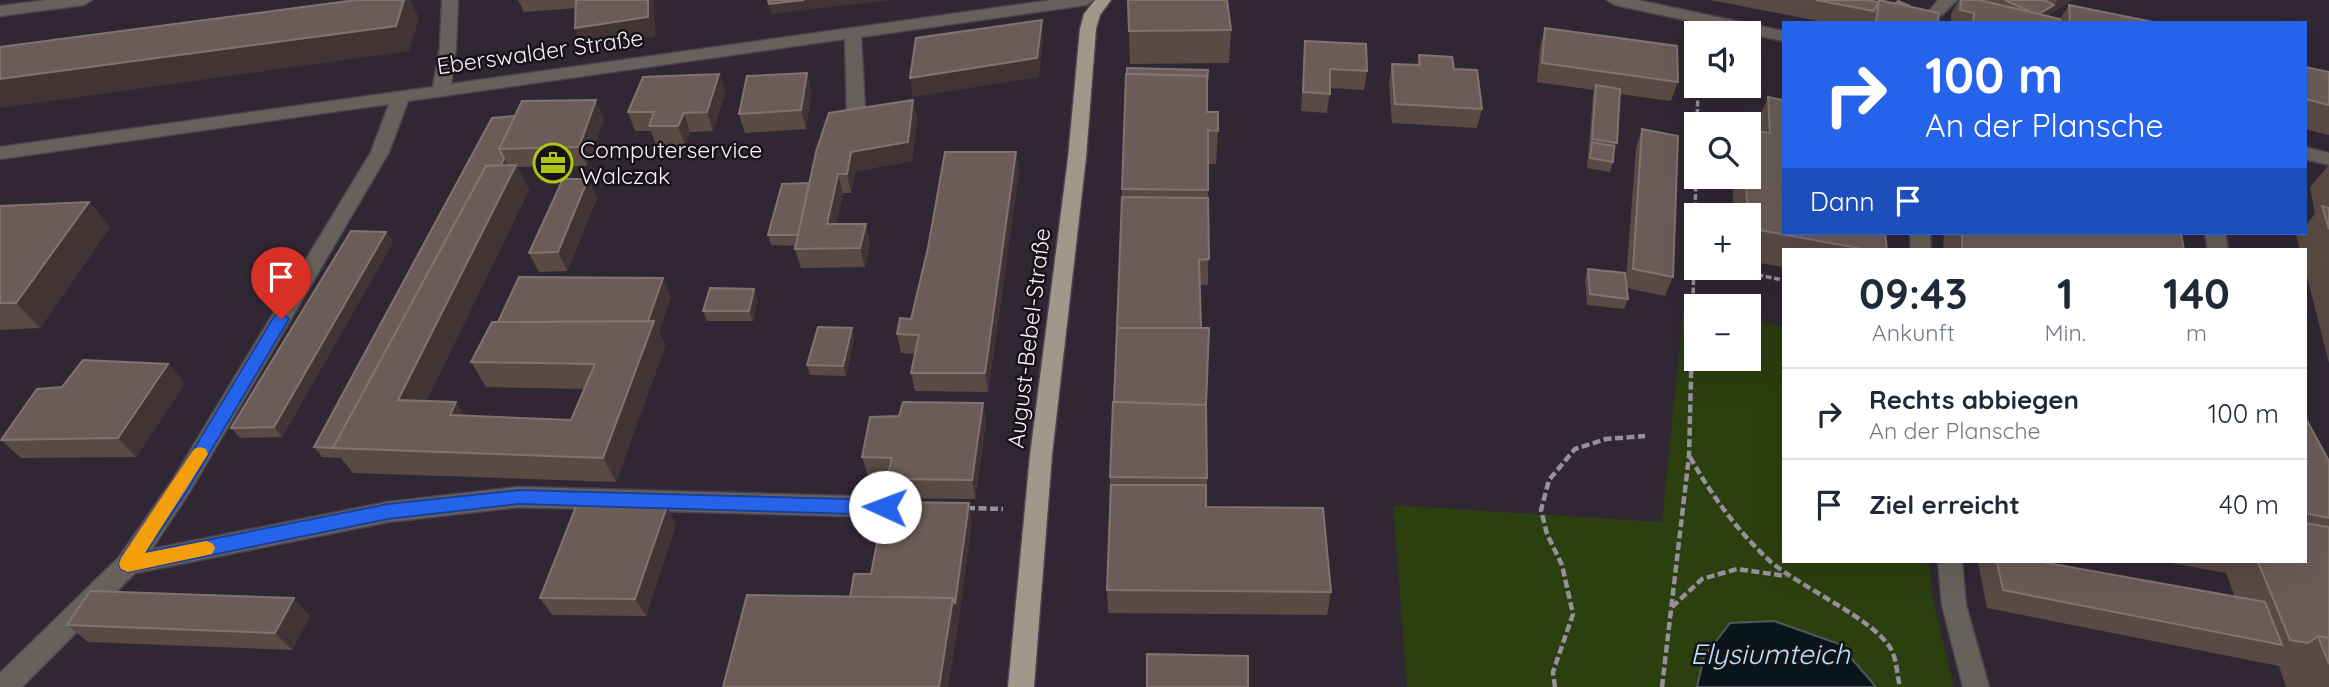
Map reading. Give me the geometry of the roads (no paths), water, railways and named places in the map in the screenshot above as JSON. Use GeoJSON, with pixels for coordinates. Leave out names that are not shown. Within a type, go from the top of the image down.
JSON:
{"type":"FeatureCollection","features":[{"type":"Feature","properties":{"kind":"main road","name":"August-Bebel-Straße"},"geometry":{"type":"LineString","coordinates":[[1021,687],[1041,455],[1077,159],[1088,29],[1092,14],[1103,0]]}},
{"type":"Feature","properties":{"kind":"street"},"geometry":{"type":"LineString","coordinates":[[0,10],[84,0]]}},
{"type":"Feature","properties":{"kind":"street"},"geometry":{"type":"LineString","coordinates":[[441,91],[448,47],[450,0]]}},
{"type":"Feature","properties":{"kind":"street","name":"Eberswalder Straße"},"geometry":{"type":"LineString","coordinates":[[0,153],[1086,0]]}},
{"type":"Feature","properties":{"kind":"street"},"geometry":{"type":"LineString","coordinates":[[1615,0],[1782,37]]}},
{"type":"Feature","properties":{"kind":"street"},"geometry":{"type":"LineString","coordinates":[[1936,12],[1939,6],[1948,0]]}},
{"type":"Feature","properties":{"kind":"street"},"geometry":{"type":"LineString","coordinates":[[853,32],[856,110]]}},
{"type":"Feature","properties":{"kind":"street"},"geometry":{"type":"LineString","coordinates":[[4,687],[128,564],[181,485],[380,152],[401,96]]}},
{"type":"Feature","properties":{"kind":"street"},"geometry":{"type":"LineString","coordinates":[[2307,154],[2329,159]]}},
{"type":"Feature","properties":{"kind":"street"},"geometry":{"type":"LineString","coordinates":[[128,564],[388,512],[519,497],[885,507]]}},
{"type":"Feature","properties":{"kind":"street"},"geometry":{"type":"LineString","coordinates":[[1950,563],[1954,605],[1976,687]]}},
{"type":"Feature","properties":{"kind":"water","name":"Elysiumteich"},"geometry":{"type":"Polygon","coordinates":[[[1774,621],[1839,644],[1876,687],[1697,687],[1704,657],[1730,623],[1774,621]]]}},
{"type":"Feature","properties":{"kind":"place","name":"Computerservice Walczak"},"geometry":{"type":"Point","coordinates":[553,163]}}]}
